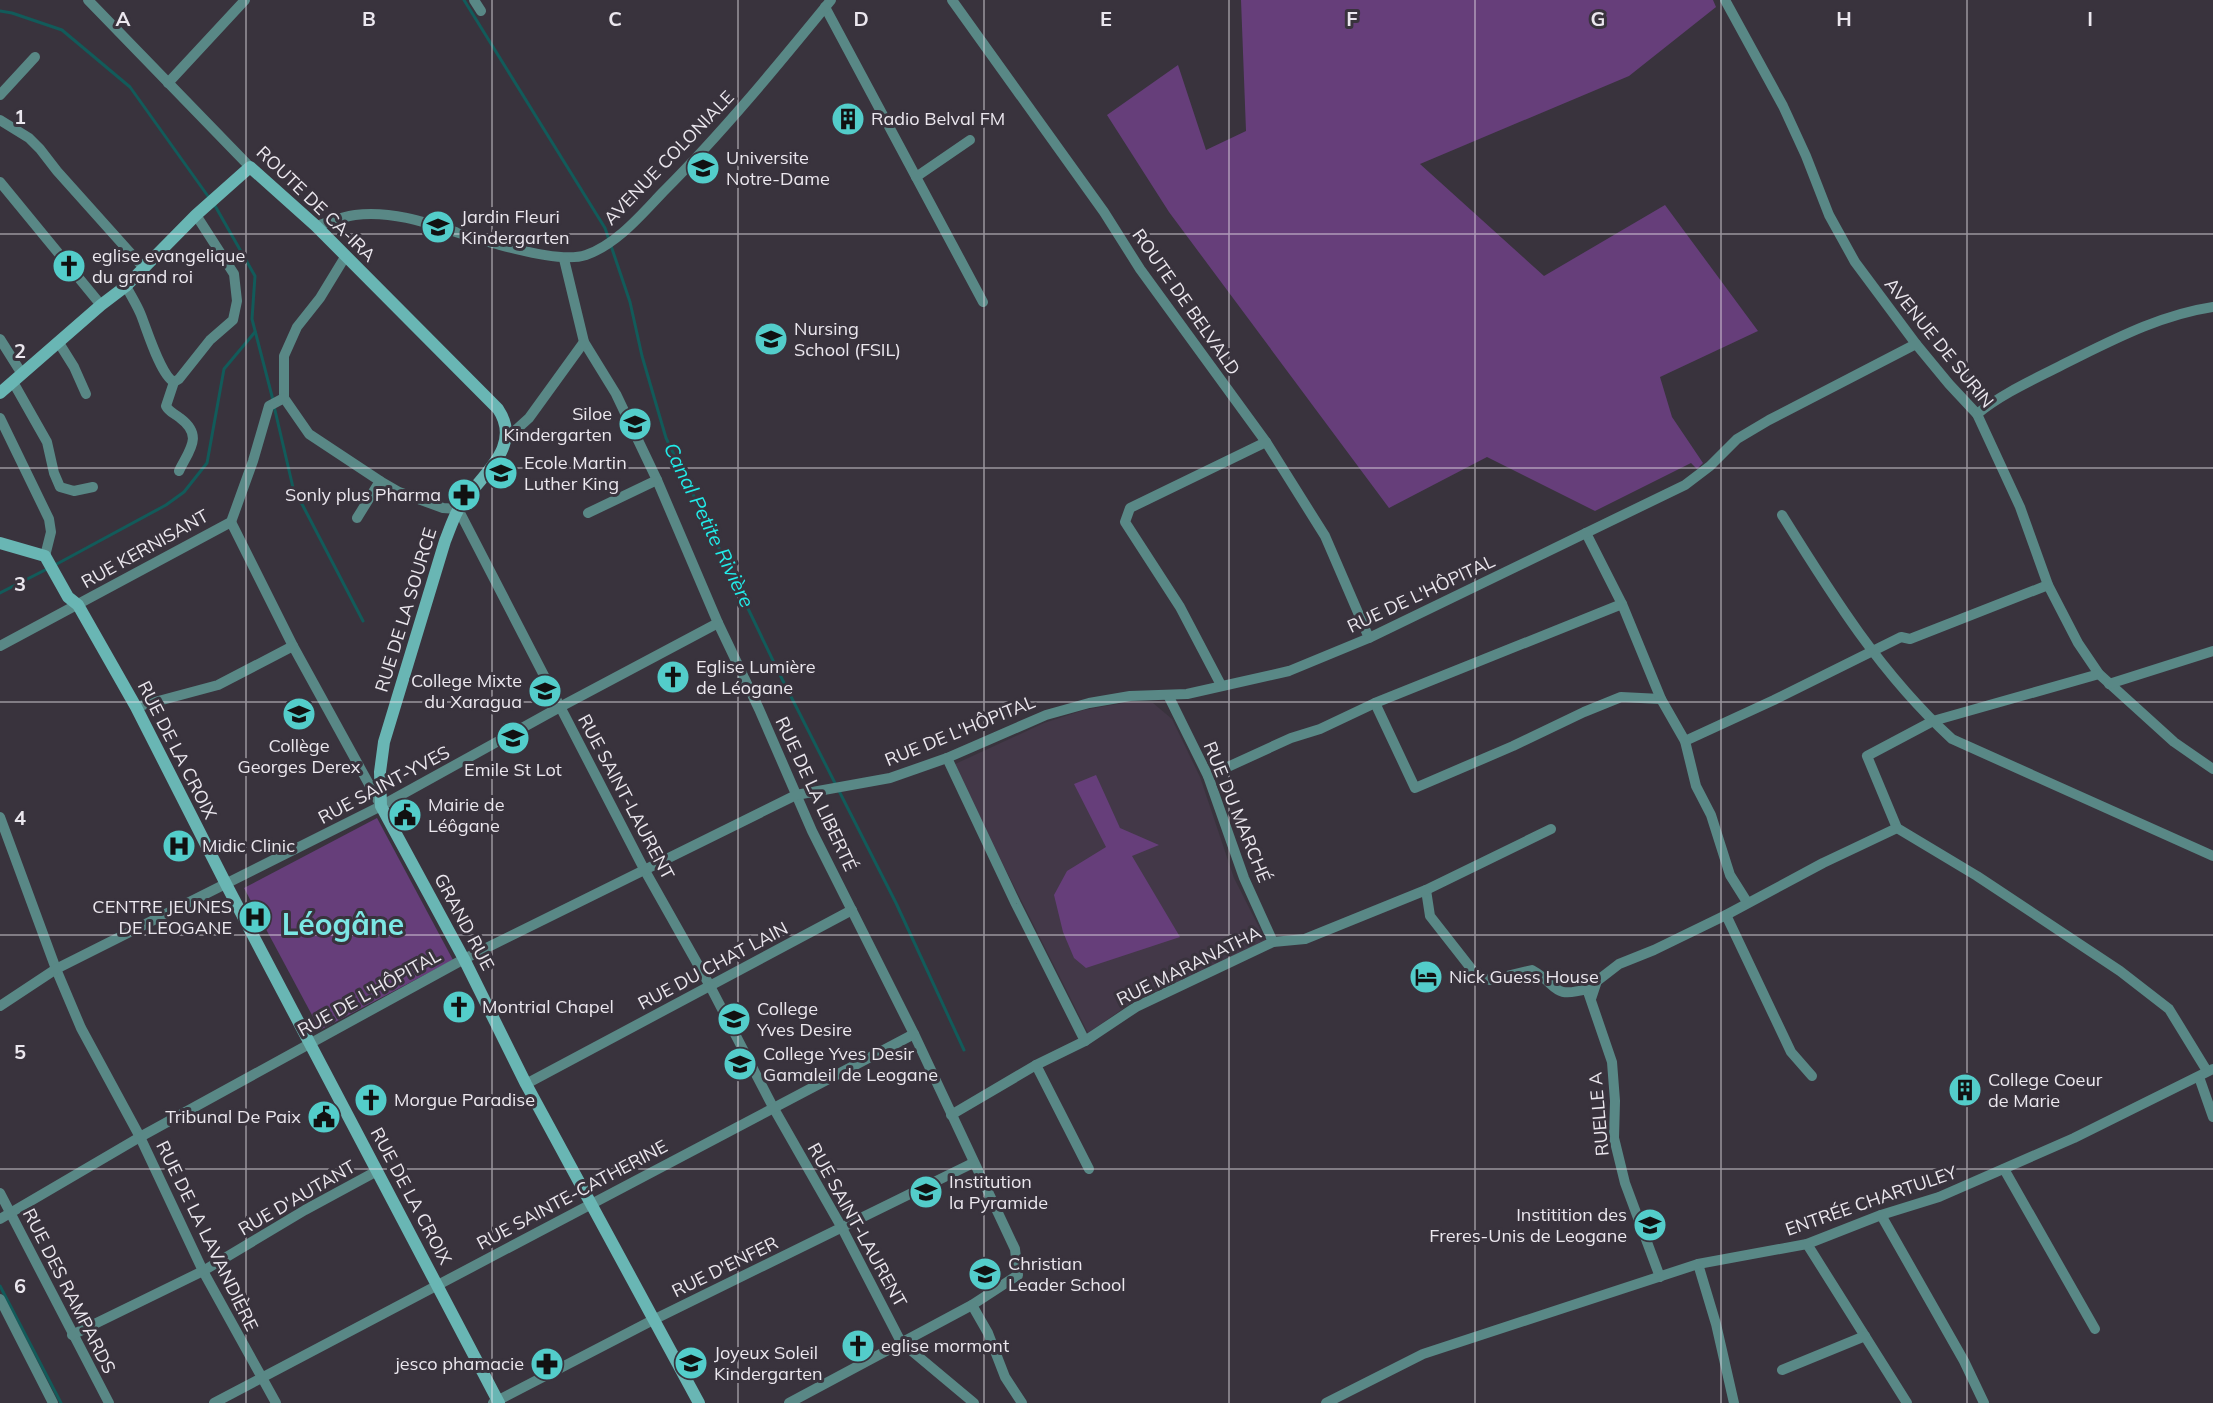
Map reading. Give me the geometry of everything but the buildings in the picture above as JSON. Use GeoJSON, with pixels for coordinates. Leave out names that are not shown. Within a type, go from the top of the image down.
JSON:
{"type":"FeatureCollection","features":[{"type":"Feature","properties":{"kind":"street","name":"ROUTE DE CA-IRA"},"geometry":{"type":"LineString","coordinates":[[88,0],[250,167],[316,226],[498,409],[505,419],[507,438]]}},
{"type":"Feature","properties":{"kind":"street"},"geometry":{"type":"LineString","coordinates":[[168,82],[245,0]]}},
{"type":"Feature","properties":{"kind":"street"},"geometry":{"type":"LineString","coordinates":[[474,0],[481,11]]}},
{"type":"Feature","properties":{"kind":"street","name":"ROUTE DE BELVALD"},"geometry":{"type":"LineString","coordinates":[[952,0],[1104,212],[1140,269],[1266,442],[1325,536],[1369,638]]}},
{"type":"Feature","properties":{"kind":"street","name":"AVENUE DE SURIN"},"geometry":{"type":"LineString","coordinates":[[1725,0],[1783,106],[1829,215],[1855,262],[1916,344],[1977,414],[2020,507],[2048,585],[2078,643],[2099,674],[2109,684],[2174,742],[2213,769]]}},
{"type":"Feature","properties":{"kind":"street"},"geometry":{"type":"LineString","coordinates":[[828,4],[983,302]]}},
{"type":"Feature","properties":{"kind":"street","name":"AVENUE COLONIALE"},"geometry":{"type":"LineString","coordinates":[[316,226],[342,217],[357,215],[407,218],[488,242],[564,259],[585,255],[604,246],[624,232],[699,156],[828,4]]}},
{"type":"Feature","properties":{"kind":"street"},"geometry":{"type":"LineString","coordinates":[[0,95],[35,57]]}},
{"type":"Feature","properties":{"kind":"street"},"geometry":{"type":"LineString","coordinates":[[0,120],[29,138],[40,149],[143,267]]}},
{"type":"Feature","properties":{"kind":"street"},"geometry":{"type":"LineString","coordinates":[[916,177],[970,140]]}},
{"type":"Feature","properties":{"kind":"street"},"geometry":{"type":"LineString","coordinates":[[0,393],[126,286],[196,215],[250,167]]}},
{"type":"Feature","properties":{"kind":"street"},"geometry":{"type":"LineString","coordinates":[[0,182],[101,305]]}},
{"type":"Feature","properties":{"kind":"street"},"geometry":{"type":"LineString","coordinates":[[179,471],[194,439],[193,432],[181,418],[167,409],[174,382],[179,379],[210,340],[233,320],[237,301],[234,274],[196,215]]}},
{"type":"Feature","properties":{"kind":"street"},"geometry":{"type":"LineString","coordinates":[[345,256],[320,298],[297,327],[284,356],[284,398],[309,434],[380,481],[399,492],[443,508],[458,509]]}},
{"type":"Feature","properties":{"kind":"street","name":"RUE DE LA LIBERTÉ"},"geometry":{"type":"LineString","coordinates":[[564,259],[584,342],[616,394],[657,480],[718,623],[759,709],[796,795],[914,1034],[1015,1249],[1018,1275],[972,1305]]}},
{"type":"Feature","properties":{"kind":"street"},"geometry":{"type":"LineString","coordinates":[[126,286],[141,314],[157,356],[169,378],[174,382]]}},
{"type":"Feature","properties":{"kind":"street"},"geometry":{"type":"LineString","coordinates":[[1977,414],[2013,390],[2156,321],[2213,307]]}},
{"type":"Feature","properties":{"kind":"street"},"geometry":{"type":"LineString","coordinates":[[0,339],[47,442],[54,473],[60,487],[74,491],[93,487]]}},
{"type":"Feature","properties":{"kind":"street"},"geometry":{"type":"LineString","coordinates":[[507,438],[529,418],[584,342]]}},
{"type":"Feature","properties":{"kind":"street"},"geometry":{"type":"LineString","coordinates":[[59,343],[74,367],[86,394]]}},
{"type":"Feature","properties":{"kind":"street","name":"RUE DE L'HÔPITAL"},"geometry":{"type":"LineString","coordinates":[[5,1216],[140,1137],[464,959],[796,795],[890,778],[947,758],[1046,715],[1109,699],[1187,694],[1289,670],[1369,638],[1685,485],[1710,466],[1737,439],[1916,344]]}},
{"type":"Feature","properties":{"kind":"street","name":"RUE KERNISANT"},"geometry":{"type":"LineString","coordinates":[[0,646],[231,522],[253,461],[269,406],[284,398]]}},
{"type":"Feature","properties":{"kind":"street"},"geometry":{"type":"LineString","coordinates":[[0,418],[49,519],[50,565],[0,543]]}},
{"type":"Feature","properties":{"kind":"street","name":"RUE DE LA SOURCE"},"geometry":{"type":"LineString","coordinates":[[381,806],[380,772],[384,742],[445,541],[458,509],[495,462],[507,438]]}},
{"type":"Feature","properties":{"kind":"street"},"geometry":{"type":"LineString","coordinates":[[1221,685],[1180,607],[1125,522],[1130,508],[1266,442]]}},
{"type":"Feature","properties":{"kind":"street"},"geometry":{"type":"LineString","coordinates":[[588,513],[657,480]]}},
{"type":"Feature","properties":{"kind":"street"},"geometry":{"type":"LineString","coordinates":[[357,518],[380,481]]}},
{"type":"Feature","properties":{"kind":"street","name":"RUE SAINT-LAURENT"},"geometry":{"type":"LineString","coordinates":[[458,509],[644,869],[710,986],[773,1107],[842,1228],[901,1342],[974,1403]]}},
{"type":"Feature","properties":{"kind":"street"},"geometry":{"type":"LineString","coordinates":[[1782,515],[1870,651],[1933,722],[1952,739],[2213,856]]}},
{"type":"Feature","properties":{"kind":"street","name":"GRAND RUE"},"geometry":{"type":"LineString","coordinates":[[231,522],[293,646],[464,959],[526,1084],[699,1403]]}},
{"type":"Feature","properties":{"kind":"street"},"geometry":{"type":"LineString","coordinates":[[1586,533],[1622,604],[1661,699],[1685,741],[1696,786],[1711,815],[1730,875],[1748,902]]}},
{"type":"Feature","properties":{"kind":"street","name":"RUE DE LA CROIX"},"geometry":{"type":"LineString","coordinates":[[50,565],[68,597],[78,605],[136,707],[226,886],[497,1402]]}},
{"type":"Feature","properties":{"kind":"street"},"geometry":{"type":"LineString","coordinates":[[1685,741],[1901,637],[1910,639],[2048,585]]}},
{"type":"Feature","properties":{"kind":"street"},"geometry":{"type":"LineString","coordinates":[[1208,776],[1375,703],[1622,604]]}},
{"type":"Feature","properties":{"kind":"street","name":"RUE SAINT-YVES"},"geometry":{"type":"LineString","coordinates":[[0,1006],[56,969],[226,886],[381,806],[718,623]]}},
{"type":"Feature","properties":{"kind":"street"},"geometry":{"type":"LineString","coordinates":[[136,707],[218,685],[293,646]]}},
{"type":"Feature","properties":{"kind":"street"},"geometry":{"type":"LineString","coordinates":[[2109,684],[2213,651]]}},
{"type":"Feature","properties":{"kind":"street"},"geometry":{"type":"LineString","coordinates":[[2099,674],[1933,722],[1867,756],[1897,828],[1997,888],[2120,971],[2169,1009],[2206,1072],[2213,1117]]}},
{"type":"Feature","properties":{"kind":"street","name":"RUE DU MARCHÉ"},"geometry":{"type":"LineString","coordinates":[[1168,694],[1208,776],[1244,878],[1273,942]]}},
{"type":"Feature","properties":{"kind":"street"},"geometry":{"type":"LineString","coordinates":[[1375,703],[1415,788],[1621,697],[1661,699]]}},
{"type":"Feature","properties":{"kind":"street"},"geometry":{"type":"LineString","coordinates":[[947,758],[1016,904],[1085,1041]]}},
{"type":"Feature","properties":{"kind":"street","name":"RUE DE LA LAVANDIÈRE"},"geometry":{"type":"LineString","coordinates":[[1,822],[56,969],[81,1028],[140,1137],[203,1271],[276,1403]]}},
{"type":"Feature","properties":{"kind":"street"},"geometry":{"type":"LineString","coordinates":[[1591,999],[1597,981],[1619,964],[1654,950],[1726,915],[1823,863],[1897,828]]}},
{"type":"Feature","properties":{"kind":"street","name":"RUE MARANATHA"},"geometry":{"type":"LineString","coordinates":[[951,1115],[1036,1065],[1085,1041],[1136,1006],[1222,968],[1273,942],[1305,939],[1425,890],[1551,829]]}},
{"type":"Feature","properties":{"kind":"street"},"geometry":{"type":"LineString","coordinates":[[1425,890],[1430,916],[1476,976],[1490,980],[1532,970],[1562,993],[1570,994],[1587,989],[1591,999]]}},
{"type":"Feature","properties":{"kind":"street","name":"RUE DU CHAT LAIN"},"geometry":{"type":"LineString","coordinates":[[526,1084],[852,910]]}},
{"type":"Feature","properties":{"kind":"street"},"geometry":{"type":"LineString","coordinates":[[1726,915],[1791,1052],[1812,1076]]}},
{"type":"Feature","properties":{"kind":"street","name":"RUELLE A"},"geometry":{"type":"LineString","coordinates":[[1591,999],[1612,1062],[1615,1101],[1614,1138],[1625,1183],[1660,1277]]}},
{"type":"Feature","properties":{"kind":"street","name":"RUE SAINTE-CATHERINE"},"geometry":{"type":"LineString","coordinates":[[214,1403],[914,1034]]}},
{"type":"Feature","properties":{"kind":"street"},"geometry":{"type":"LineString","coordinates":[[1036,1065],[1089,1169]]}},
{"type":"Feature","properties":{"kind":"street","name":"ENTRÉE CHARTULEY"},"geometry":{"type":"LineString","coordinates":[[1326,1403],[1423,1354],[1698,1264],[1807,1244],[1881,1215],[1939,1197],[2074,1138],[2206,1072]]}},
{"type":"Feature","properties":{"kind":"street","name":"RUE D'ENFER"},"geometry":{"type":"LineString","coordinates":[[497,1402],[653,1320],[974,1163]]}},
{"type":"Feature","properties":{"kind":"street"},"geometry":{"type":"LineString","coordinates":[[2004,1169],[2095,1329]]}},
{"type":"Feature","properties":{"kind":"street","name":"RUE D'AUTANT"},"geometry":{"type":"LineString","coordinates":[[72,1335],[203,1271],[304,1210],[377,1171]]}},
{"type":"Feature","properties":{"kind":"street","name":"RUE DES RAMPARDS"},"geometry":{"type":"LineString","coordinates":[[0,1193],[5,1216],[109,1403]]}},
{"type":"Feature","properties":{"kind":"street"},"geometry":{"type":"LineString","coordinates":[[1881,1215],[1964,1361],[1984,1403]]}},
{"type":"Feature","properties":{"kind":"street"},"geometry":{"type":"LineString","coordinates":[[1807,1244],[1907,1403]]}},
{"type":"Feature","properties":{"kind":"street"},"geometry":{"type":"LineString","coordinates":[[1698,1264],[1716,1324],[1734,1403]]}},
{"type":"Feature","properties":{"kind":"street"},"geometry":{"type":"LineString","coordinates":[[0,1299],[53,1403]]}},
{"type":"Feature","properties":{"kind":"street"},"geometry":{"type":"LineString","coordinates":[[789,1403],[972,1305],[988,1333],[1005,1377],[1022,1403]]}},
{"type":"Feature","properties":{"kind":"street"},"geometry":{"type":"LineString","coordinates":[[1782,1370],[1865,1336]]}},
{"type":"Feature","properties":{"kind":"shaded area"},"geometry":{"type":"Polygon","coordinates":[[[1241,0],[1713,0],[1716,7],[1629,76],[1420,164],[1544,276],[1665,205],[1758,331],[1660,377],[1672,417],[1703,463],[1697,469],[1691,463],[1595,511],[1487,457],[1389,508],[1169,212],[1107,115],[1178,65],[1206,150],[1246,131],[1241,0]]]}},
{"type":"Feature","properties":{"kind":"shaded area"},"geometry":{"type":"Polygon","coordinates":[[[1129,702],[1153,703],[1172,719],[1200,777],[1234,878],[1267,943],[1134,1001],[1088,1033],[953,765],[1044,723],[1084,710],[1129,702]]]}},
{"type":"Feature","properties":{"kind":"shaded area"},"geometry":{"type":"Polygon","coordinates":[[[1096,775],[1120,828],[1159,845],[1132,856],[1180,937],[1086,968],[1074,958],[1063,932],[1054,895],[1067,871],[1106,847],[1074,784],[1096,775]]]}},
{"type":"Feature","properties":{"kind":"shaded area"},"geometry":{"type":"Polygon","coordinates":[[[377,818],[453,960],[320,1030],[244,888],[377,818]]]}},
{"type":"Feature","properties":{"kind":"waterway","name":"Canal Petite Rivière"},"geometry":{"type":"LineString","coordinates":[[464,0],[605,228],[630,302],[642,356],[666,438],[779,673],[896,903],[964,1050]]}},
{"type":"Feature","properties":{"kind":"waterway"},"geometry":{"type":"LineString","coordinates":[[0,11],[62,30],[130,87],[210,199]]}},
{"type":"Feature","properties":{"kind":"waterway"},"geometry":{"type":"LineString","coordinates":[[214,204],[255,276],[252,319],[273,400]]}},
{"type":"Feature","properties":{"kind":"waterway"},"geometry":{"type":"LineString","coordinates":[[55,565],[166,505],[184,492],[207,463],[224,369],[255,332]]}},
{"type":"Feature","properties":{"kind":"waterway"},"geometry":{"type":"LineString","coordinates":[[274,406],[295,496],[302,504],[363,621]]}},
{"type":"Feature","properties":{"kind":"waterway"},"geometry":{"type":"LineString","coordinates":[[0,593],[49,568]]}},
{"type":"Feature","properties":{"kind":"waterway"},"geometry":{"type":"LineString","coordinates":[[0,1286],[61,1403]]}},
{"type":"Feature","properties":{"kind":"place","name":"Radio Belval FM"},"geometry":{"type":"Point","coordinates":[848,119]}},
{"type":"Feature","properties":{"kind":"place","name":"Universite Notre-Dame"},"geometry":{"type":"Point","coordinates":[703,168]}},
{"type":"Feature","properties":{"kind":"place","name":"Jardin Fleuri Kindergarten"},"geometry":{"type":"Point","coordinates":[438,227]}},
{"type":"Feature","properties":{"kind":"place","name":"eglise evangelique du grand roi"},"geometry":{"type":"Point","coordinates":[69,266]}},
{"type":"Feature","properties":{"kind":"place","name":"Nursing School (FSIL)"},"geometry":{"type":"Point","coordinates":[771,339]}},
{"type":"Feature","properties":{"kind":"place","name":"Siloe Kindergarten"},"geometry":{"type":"Point","coordinates":[635,424]}},
{"type":"Feature","properties":{"kind":"place","name":"Ecole Martin Luther King"},"geometry":{"type":"Point","coordinates":[501,473]}},
{"type":"Feature","properties":{"kind":"place","name":"Sonly plus Pharma"},"geometry":{"type":"Point","coordinates":[464,495]}},
{"type":"Feature","properties":{"kind":"place","name":"Eglise Lumière de Léogane"},"geometry":{"type":"Point","coordinates":[673,677]}},
{"type":"Feature","properties":{"kind":"place","name":"College Mixte du Xaragua"},"geometry":{"type":"Point","coordinates":[545,691]}},
{"type":"Feature","properties":{"kind":"place","name":"Collège Georges Derex"},"geometry":{"type":"Point","coordinates":[299,714]}},
{"type":"Feature","properties":{"kind":"place","name":"Emile St Lot"},"geometry":{"type":"Point","coordinates":[513,738]}},
{"type":"Feature","properties":{"kind":"place","name":"Mairie de Léôgane"},"geometry":{"type":"Point","coordinates":[405,815]}},
{"type":"Feature","properties":{"kind":"place","name":"Midic Clinic"},"geometry":{"type":"Point","coordinates":[179,846]}},
{"type":"Feature","properties":{"kind":"place","name":"CENTRE JEUNES DE LEOGANE"},"geometry":{"type":"Point","coordinates":[255,917]}},
{"type":"Feature","properties":{"kind":"place","name":"Nick Guess House"},"geometry":{"type":"Point","coordinates":[1426,977]}},
{"type":"Feature","properties":{"kind":"place","name":"Montrial Chapel"},"geometry":{"type":"Point","coordinates":[459,1007]}},
{"type":"Feature","properties":{"kind":"place","name":"College Yves Desire"},"geometry":{"type":"Point","coordinates":[734,1019]}},
{"type":"Feature","properties":{"kind":"place","name":"College Yves Desir Gamaleil de Leogane"},"geometry":{"type":"Point","coordinates":[740,1064]}},
{"type":"Feature","properties":{"kind":"place","name":"College Coeur de Marie"},"geometry":{"type":"Point","coordinates":[1965,1090]}},
{"type":"Feature","properties":{"kind":"place","name":"Morgue Paradise"},"geometry":{"type":"Point","coordinates":[371,1100]}},
{"type":"Feature","properties":{"kind":"place","name":"Tribunal De Paix"},"geometry":{"type":"Point","coordinates":[324,1117]}},
{"type":"Feature","properties":{"kind":"place","name":"Institution la Pyramide"},"geometry":{"type":"Point","coordinates":[926,1192]}},
{"type":"Feature","properties":{"kind":"place","name":"Institition des Freres-Unis de Leogane"},"geometry":{"type":"Point","coordinates":[1650,1225]}},
{"type":"Feature","properties":{"kind":"place","name":"Christian Leader School"},"geometry":{"type":"Point","coordinates":[985,1274]}},
{"type":"Feature","properties":{"kind":"place","name":"eglise mormont"},"geometry":{"type":"Point","coordinates":[858,1346]}},
{"type":"Feature","properties":{"kind":"place","name":"Joyeux Soleil Kindergarten"},"geometry":{"type":"Point","coordinates":[691,1363]}},
{"type":"Feature","properties":{"kind":"place","name":"jesco phamacie"},"geometry":{"type":"Point","coordinates":[547,1364]}},
{"type":"Feature","properties":{"kind":"district","name":"Léogâne"},"geometry":{"type":"Point","coordinates":[343,925]}}]}
